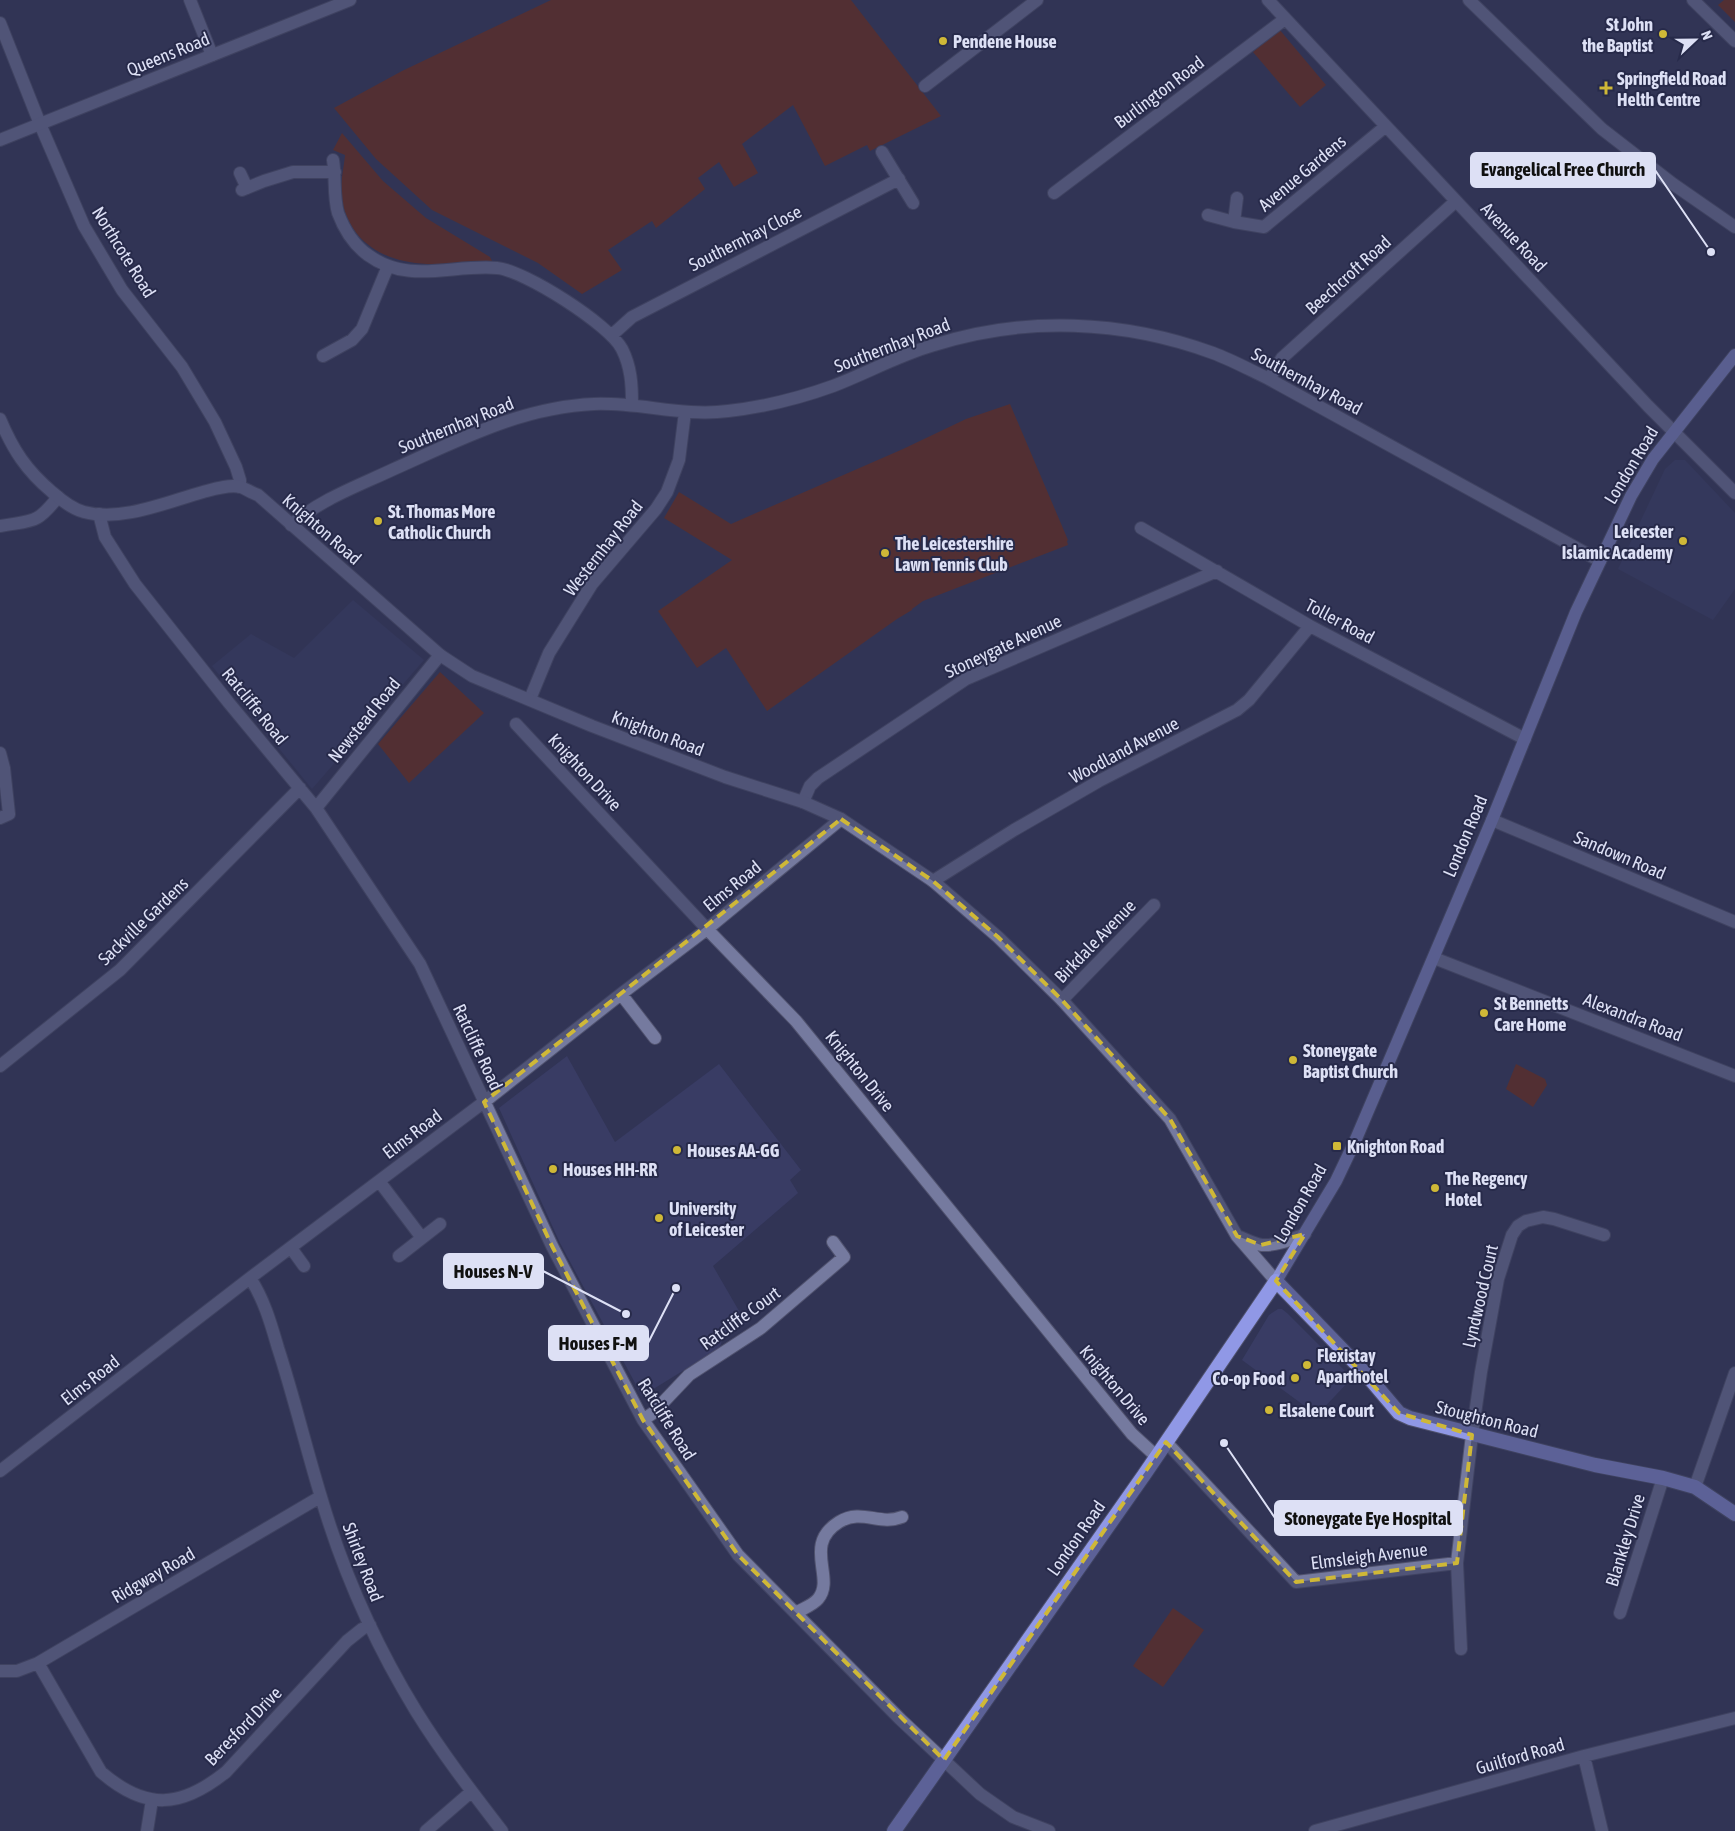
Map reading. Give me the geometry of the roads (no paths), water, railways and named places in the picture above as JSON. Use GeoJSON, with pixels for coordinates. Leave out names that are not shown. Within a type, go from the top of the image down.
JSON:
{"type":"FeatureCollection","features":[{"type":"Feature","properties":{"kind":"highway","name":"London Road"},"geometry":{"type":"LineString","coordinates":[[894,1831],[1276,1281]]}},
{"type":"Feature","properties":{"kind":"highway","name":"Stoughton Road"},"geometry":{"type":"LineString","coordinates":[[1276,1281],[1366,1374],[1399,1413],[1410,1418],[1472,1435],[1696,1487],[1735,1514]]}},
{"type":"Feature","properties":{"kind":"main road","name":"London Road"},"geometry":{"type":"LineString","coordinates":[[1276,1281],[1336,1181],[1356,1139],[1492,820],[1550,673],[1631,496],[1653,459],[1674,430],[1735,355]]}},
{"type":"Feature","properties":{"kind":"street"},"geometry":{"type":"LineString","coordinates":[[190,0],[212,55]]}},
{"type":"Feature","properties":{"kind":"street","name":"Queens Road"},"geometry":{"type":"LineString","coordinates":[[0,140],[350,0]]}},
{"type":"Feature","properties":{"kind":"street"},"geometry":{"type":"LineString","coordinates":[[924,86],[1037,0]]}},
{"type":"Feature","properties":{"kind":"street","name":"Avenue Road"},"geometry":{"type":"LineString","coordinates":[[1268,0],[1648,406],[1735,493]]}},
{"type":"Feature","properties":{"kind":"street"},"geometry":{"type":"LineString","coordinates":[[1469,0],[1602,128],[1673,184],[1735,227]]}},
{"type":"Feature","properties":{"kind":"street"},"geometry":{"type":"LineString","coordinates":[[1693,0],[1735,41]]}},
{"type":"Feature","properties":{"kind":"street","name":"Burlington Road"},"geometry":{"type":"LineString","coordinates":[[1054,193],[1285,19]]}},
{"type":"Feature","properties":{"kind":"street","name":"Northcote Road"},"geometry":{"type":"LineString","coordinates":[[0,23],[40,124],[88,233],[122,290],[182,367],[215,422],[236,467],[240,487]]}},
{"type":"Feature","properties":{"kind":"street","name":"Avenue Gardens"},"geometry":{"type":"LineString","coordinates":[[1208,215],[1264,227],[1386,126]]}},
{"type":"Feature","properties":{"kind":"street"},"geometry":{"type":"LineString","coordinates":[[882,152],[913,203]]}},
{"type":"Feature","properties":{"kind":"street"},"geometry":{"type":"LineString","coordinates":[[240,173],[245,189],[293,172],[334,166],[335,199],[344,226],[358,246],[376,260],[388,266],[412,272],[483,267],[510,270],[544,286],[603,327],[622,348],[629,365],[632,381],[632,404]]}},
{"type":"Feature","properties":{"kind":"street","name":"Southernhay Close"},"geometry":{"type":"LineString","coordinates":[[612,335],[632,317],[899,179]]}},
{"type":"Feature","properties":{"kind":"street","name":"Avenue Gardens"},"geometry":{"type":"LineString","coordinates":[[1234,222],[1237,198]]}},
{"type":"Feature","properties":{"kind":"street","name":"Beechcroft Road"},"geometry":{"type":"LineString","coordinates":[[1269,379],[1282,358],[1456,201]]}},
{"type":"Feature","properties":{"kind":"street"},"geometry":{"type":"LineString","coordinates":[[323,356],[352,340],[362,329],[388,266]]}},
{"type":"Feature","properties":{"kind":"street","name":"Southernhay Road"},"geometry":{"type":"LineString","coordinates":[[290,526],[307,510],[334,496],[503,422],[528,414],[594,404],[632,404],[685,412],[727,411],[783,400],[831,387],[898,358],[934,345],[990,332],[1044,326],[1084,325],[1126,329],[1164,337],[1215,353],[1269,379],[1600,561]]}},
{"type":"Feature","properties":{"kind":"street","name":"Westernhay Road"},"geometry":{"type":"LineString","coordinates":[[530,699],[550,653],[592,584],[656,509],[667,492],[679,460],[685,412]]}},
{"type":"Feature","properties":{"kind":"street"},"geometry":{"type":"LineString","coordinates":[[0,419],[15,452],[28,470],[58,497],[83,512],[98,514],[129,513],[211,490],[240,487]]}},
{"type":"Feature","properties":{"kind":"street","name":"Knighton Road"},"geometry":{"type":"LineString","coordinates":[[240,487],[258,496],[290,526],[440,655],[472,676],[592,726],[725,777],[803,802],[842,820],[933,881],[998,937],[1062,1000],[1170,1119],[1237,1236],[1276,1281]]}},
{"type":"Feature","properties":{"kind":"street"},"geometry":{"type":"LineString","coordinates":[[0,526],[39,518],[58,497]]}},
{"type":"Feature","properties":{"kind":"street","name":"Ratcliffe Road"},"geometry":{"type":"LineString","coordinates":[[98,514],[105,537],[135,584],[229,703],[316,808],[420,964],[552,1246],[643,1420],[738,1555],[900,1719],[944,1760]]}},
{"type":"Feature","properties":{"kind":"street","name":"Toller Road"},"geometry":{"type":"LineString","coordinates":[[1141,528],[1310,626],[1525,739]]}},
{"type":"Feature","properties":{"kind":"street","name":"Stoneygate Avenue"},"geometry":{"type":"LineString","coordinates":[[803,802],[810,786],[818,778],[966,679],[1217,571]]}},
{"type":"Feature","properties":{"kind":"street","name":"Woodland Avenue"},"geometry":{"type":"LineString","coordinates":[[933,881],[1014,830],[1091,786],[1237,710],[1248,700],[1310,626]]}},
{"type":"Feature","properties":{"kind":"street","name":"Newstead Road"},"geometry":{"type":"LineString","coordinates":[[316,808],[440,655]]}},
{"type":"Feature","properties":{"kind":"street","name":"Knighton Drive"},"geometry":{"type":"LineString","coordinates":[[516,724],[807,1034],[1132,1434],[1156,1456]]}},
{"type":"Feature","properties":{"kind":"street"},"geometry":{"type":"LineString","coordinates":[[0,753],[4,768],[9,814],[0,818]]}},
{"type":"Feature","properties":{"kind":"street","name":"Sackville Gardens"},"geometry":{"type":"LineString","coordinates":[[0,1066],[120,970],[300,788]]}},
{"type":"Feature","properties":{"kind":"street","name":"Elms Road"},"geometry":{"type":"LineString","coordinates":[[0,1471],[250,1278],[484,1102],[842,820]]}},
{"type":"Feature","properties":{"kind":"street","name":"Sandown Road"},"geometry":{"type":"LineString","coordinates":[[1492,820],[1735,922]]}},
{"type":"Feature","properties":{"kind":"street","name":"Birkdale Avenue"},"geometry":{"type":"LineString","coordinates":[[1062,1000],[1154,905]]}},
{"type":"Feature","properties":{"kind":"street","name":"Alexandra Road"},"geometry":{"type":"LineString","coordinates":[[1434,958],[1735,1076]]}},
{"type":"Feature","properties":{"kind":"street"},"geometry":{"type":"LineString","coordinates":[[621,994],[655,1038]]}},
{"type":"Feature","properties":{"kind":"street"},"geometry":{"type":"LineString","coordinates":[[379,1181],[422,1238]]}},
{"type":"Feature","properties":{"kind":"street","name":"Lyndwood Court"},"geometry":{"type":"LineString","coordinates":[[1461,1649],[1457,1563],[1472,1435],[1498,1279],[1512,1235],[1518,1226],[1526,1221],[1543,1217],[1604,1235]]}},
{"type":"Feature","properties":{"kind":"street"},"geometry":{"type":"LineString","coordinates":[[399,1256],[440,1224]]}},
{"type":"Feature","properties":{"kind":"street"},"geometry":{"type":"LineString","coordinates":[[1237,1236],[1261,1245],[1283,1242],[1305,1234]]}},
{"type":"Feature","properties":{"kind":"street","name":"Ratcliffe Court"},"geometry":{"type":"LineString","coordinates":[[643,1420],[653,1413],[689,1375],[761,1328],[844,1257],[833,1242]]}},
{"type":"Feature","properties":{"kind":"street"},"geometry":{"type":"LineString","coordinates":[[291,1248],[304,1266]]}},
{"type":"Feature","properties":{"kind":"street","name":"Shirley Road"},"geometry":{"type":"LineString","coordinates":[[250,1278],[257,1288],[273,1330],[292,1389],[320,1497],[345,1568],[370,1625],[416,1711],[471,1792],[502,1831]]}},
{"type":"Feature","properties":{"kind":"street"},"geometry":{"type":"LineString","coordinates":[[1696,1487],[1735,1373]]}},
{"type":"Feature","properties":{"kind":"street","name":"Elmsleigh Avenue"},"geometry":{"type":"LineString","coordinates":[[1166,1442],[1296,1582],[1457,1563]]}},
{"type":"Feature","properties":{"kind":"street","name":"Blankley Drive"},"geometry":{"type":"LineString","coordinates":[[1620,1613],[1663,1478]]}},
{"type":"Feature","properties":{"kind":"street","name":"Ridgway Road"},"geometry":{"type":"LineString","coordinates":[[0,1671],[17,1671],[38,1663],[320,1497]]}},
{"type":"Feature","properties":{"kind":"street"},"geometry":{"type":"LineString","coordinates":[[796,1613],[818,1599],[822,1591],[820,1546],[826,1536],[839,1522],[862,1515],[883,1520],[893,1520],[902,1517]]}},
{"type":"Feature","properties":{"kind":"street","name":"Beresford Drive"},"geometry":{"type":"LineString","coordinates":[[38,1663],[101,1772],[116,1785],[132,1794],[152,1800],[175,1800],[193,1794],[210,1785],[226,1772],[347,1641],[370,1625]]}},
{"type":"Feature","properties":{"kind":"street","name":"Guilford Road"},"geometry":{"type":"LineString","coordinates":[[1316,1831],[1584,1756],[1735,1718]]}},
{"type":"Feature","properties":{"kind":"street"},"geometry":{"type":"LineString","coordinates":[[1584,1756],[1602,1831]]}},
{"type":"Feature","properties":{"kind":"street"},"geometry":{"type":"LineString","coordinates":[[944,1760],[980,1794],[1013,1818],[1049,1831]]}},
{"type":"Feature","properties":{"kind":"street"},"geometry":{"type":"LineString","coordinates":[[426,1831],[471,1792]]}},
{"type":"Feature","properties":{"kind":"street"},"geometry":{"type":"LineString","coordinates":[[146,1831],[152,1800]]}},
{"type":"Feature","properties":{"kind":"street"},"geometry":{"type":"LineString","coordinates":[[1011,1831],[1013,1818]]}},
{"type":"Feature","properties":{"kind":"place","name":"St John the Baptist"},"geometry":{"type":"Point","coordinates":[1663,34]}},
{"type":"Feature","properties":{"kind":"place","name":"Pendene House"},"geometry":{"type":"Point","coordinates":[943,41]}},
{"type":"Feature","properties":{"kind":"place","name":"Springfield Road Helth Centre"},"geometry":{"type":"Point","coordinates":[1606,88]}},
{"type":"Feature","properties":{"kind":"place","name":"Evangelical Free Church"},"geometry":{"type":"Point","coordinates":[1711,252]}},
{"type":"Feature","properties":{"kind":"place","name":"St. Thomas More Catholic Church"},"geometry":{"type":"Point","coordinates":[378,521]}},
{"type":"Feature","properties":{"kind":"place","name":"Leicester Islamic Academy"},"geometry":{"type":"Point","coordinates":[1683,541]}},
{"type":"Feature","properties":{"kind":"place","name":"The Leicestershire Lawn Tennis Club"},"geometry":{"type":"Point","coordinates":[885,553]}},
{"type":"Feature","properties":{"kind":"place","name":"St Bennetts Care Home"},"geometry":{"type":"Point","coordinates":[1484,1013]}},
{"type":"Feature","properties":{"kind":"place","name":"Stoneygate Baptist Church"},"geometry":{"type":"Point","coordinates":[1293,1060]}},
{"type":"Feature","properties":{"kind":"place","name":"Knighton Road"},"geometry":{"type":"Point","coordinates":[1337,1146]}},
{"type":"Feature","properties":{"kind":"place","name":"Houses AA-GG"},"geometry":{"type":"Point","coordinates":[677,1150]}},
{"type":"Feature","properties":{"kind":"place","name":"Houses HH-RR"},"geometry":{"type":"Point","coordinates":[553,1169]}},
{"type":"Feature","properties":{"kind":"place","name":"The Regency Hotel"},"geometry":{"type":"Point","coordinates":[1435,1188]}},
{"type":"Feature","properties":{"kind":"place","name":"University of Leicester"},"geometry":{"type":"Point","coordinates":[659,1218]}},
{"type":"Feature","properties":{"kind":"place","name":"Houses F-M"},"geometry":{"type":"Point","coordinates":[676,1288]}},
{"type":"Feature","properties":{"kind":"place","name":"Houses N-V"},"geometry":{"type":"Point","coordinates":[626,1314]}},
{"type":"Feature","properties":{"kind":"place","name":"Flexistay Aparthotel"},"geometry":{"type":"Point","coordinates":[1307,1365]}},
{"type":"Feature","properties":{"kind":"place","name":"Co-op Food"},"geometry":{"type":"Point","coordinates":[1295,1378]}},
{"type":"Feature","properties":{"kind":"place","name":"Elsalene Court"},"geometry":{"type":"Point","coordinates":[1269,1410]}},
{"type":"Feature","properties":{"kind":"place","name":"Stoneygate Eye Hospital"},"geometry":{"type":"Point","coordinates":[1224,1443]}}]}
